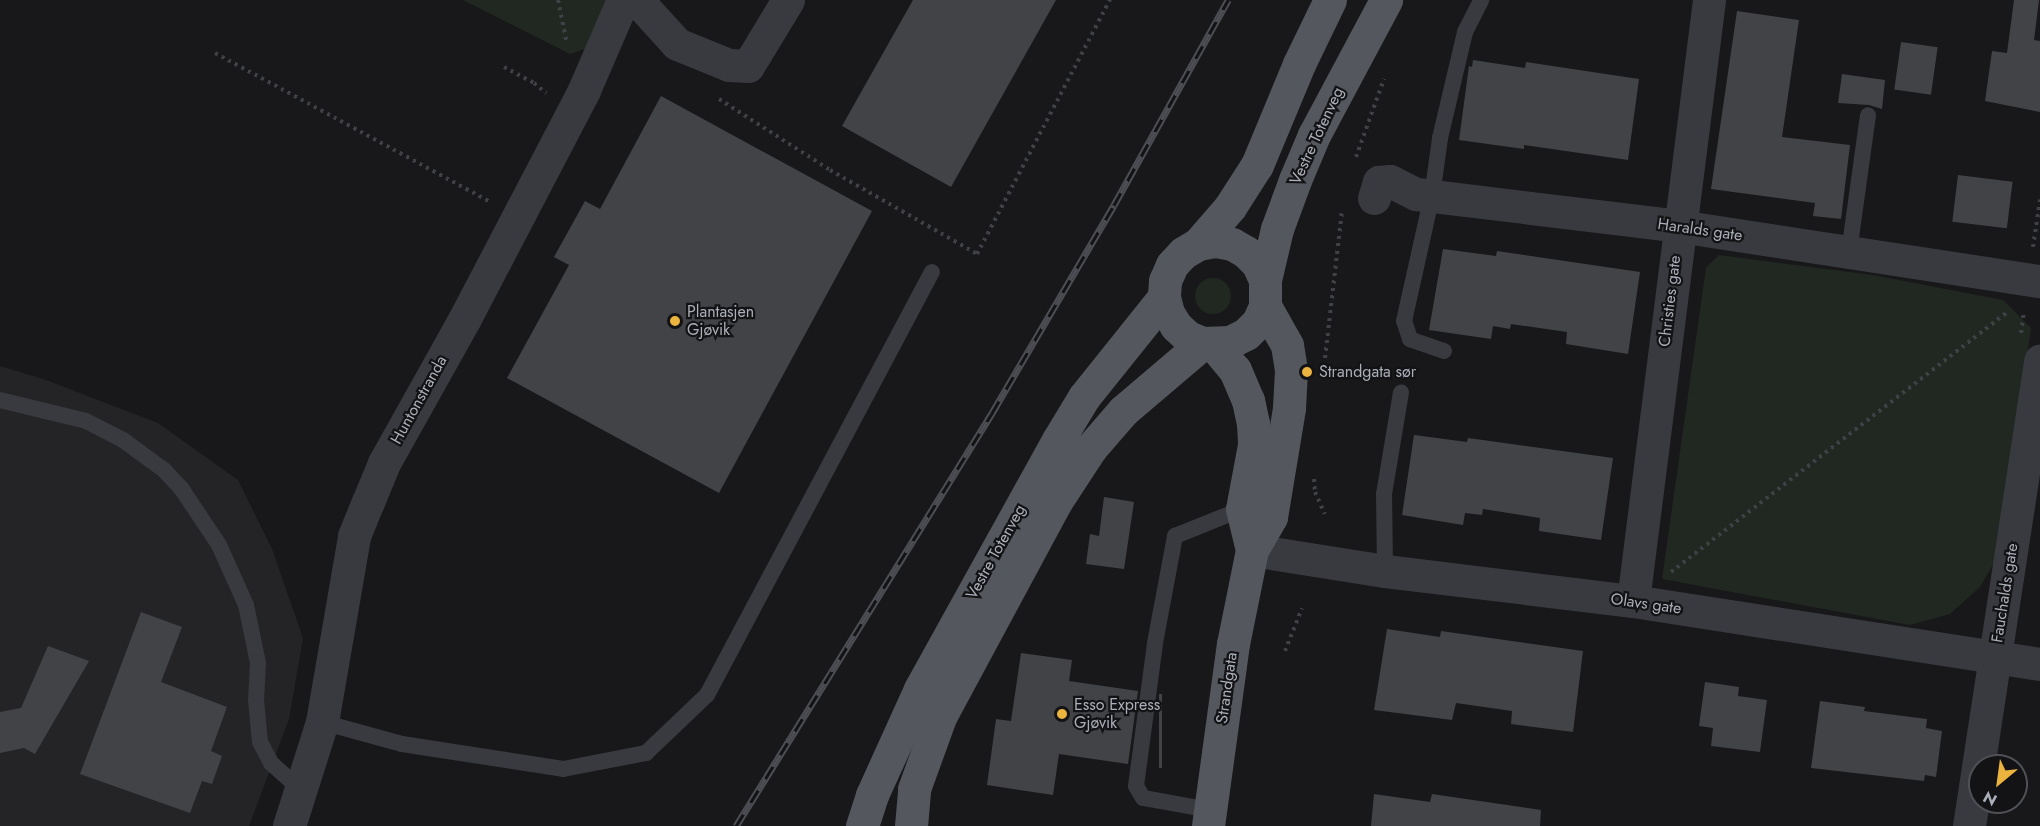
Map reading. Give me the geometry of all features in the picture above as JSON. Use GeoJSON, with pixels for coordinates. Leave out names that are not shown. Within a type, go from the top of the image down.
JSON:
{"type":"FeatureCollection","features":[{"type":"Feature","properties":{"kind":"main road"},"geometry":{"type":"LineString","coordinates":[[1198,244],[1215,241],[1232,244],[1252,258],[1265,293],[1258,322],[1246,334],[1230,342],[1208,344],[1188,337],[1176,327],[1168,313],[1164,297],[1165,281],[1172,265],[1183,253],[1198,244],[1230,207],[1257,165],[1299,64],[1330,0]]}},
{"type":"Feature","properties":{"kind":"main road","name":"Vestre Totenveg"},"geometry":{"type":"LineString","coordinates":[[1265,293],[1277,229],[1294,180],[1314,135],[1386,0]]}},
{"type":"Feature","properties":{"kind":"main road","name":"Strandgata"},"geometry":{"type":"LineString","coordinates":[[1209,818],[1233,644],[1252,550],[1271,517],[1290,399],[1291,370],[1287,345],[1265,293]]}},
{"type":"Feature","properties":{"kind":"main road","name":"Vestre Totenveg"},"geometry":{"type":"LineString","coordinates":[[862,826],[872,795],[920,689],[1058,440],[1084,397],[1164,297]]}},
{"type":"Feature","properties":{"kind":"main road","name":"Vestre Totenveg"},"geometry":{"type":"LineString","coordinates":[[911,826],[914,789],[940,717],[1054,503],[1091,448],[1123,411],[1208,344]]}},
{"type":"Feature","properties":{"kind":"main road","name":"Strandgata"},"geometry":{"type":"LineString","coordinates":[[1208,344],[1235,370],[1248,400],[1253,423],[1254,445],[1242,509],[1252,550]]}},
{"type":"Feature","properties":{"kind":"street","name":"Huntonstranda"},"geometry":{"type":"LineString","coordinates":[[290,826],[322,722],[354,536],[384,463],[464,320],[573,111],[623,0]]}},
{"type":"Feature","properties":{"kind":"street"},"geometry":{"type":"LineString","coordinates":[[637,0],[677,44],[729,66],[748,66],[788,0]]}},
{"type":"Feature","properties":{"kind":"street","name":"Christies gate"},"geometry":{"type":"LineString","coordinates":[[1633,602],[1709,0]]}},
{"type":"Feature","properties":{"kind":"street","name":"Haralds gate"},"geometry":{"type":"LineString","coordinates":[[1374,198],[1379,182],[1390,181],[1416,194],[1679,226],[2040,281]]}},
{"type":"Feature","properties":{"kind":"street","name":"Fauchalds gate"},"geometry":{"type":"LineString","coordinates":[[1968,826],[2040,360]]}},
{"type":"Feature","properties":{"kind":"street","name":"Olavs gate"},"geometry":{"type":"LineString","coordinates":[[1252,550],[1384,571],[1633,602],[2040,664]]}},
{"type":"Feature","properties":{"kind":"lane"},"geometry":{"type":"LineString","coordinates":[[1444,351],[1410,339],[1404,321],[1432,195],[1440,138],[1465,32],[1480,0]]}},
{"type":"Feature","properties":{"kind":"lane"},"geometry":{"type":"LineString","coordinates":[[1850,252],[1868,115]]}},
{"type":"Feature","properties":{"kind":"lane"},"geometry":{"type":"LineString","coordinates":[[322,722],[402,744],[563,768],[646,753],[707,695],[932,272]]}},
{"type":"Feature","properties":{"kind":"lane"},"geometry":{"type":"LineString","coordinates":[[1384,571],[1384,494],[1401,392]]}},
{"type":"Feature","properties":{"kind":"lane"},"geometry":{"type":"LineString","coordinates":[[0,400],[86,422],[123,440],[164,470],[181,488],[219,545],[246,605],[258,663],[256,700],[260,742],[271,763],[301,790]]}},
{"type":"Feature","properties":{"kind":"lane"},"geometry":{"type":"LineString","coordinates":[[1209,818],[1143,798],[1136,786],[1155,643],[1175,536],[1242,509]]}},
{"type":"Feature","properties":{"kind":"path"},"geometry":{"type":"LineString","coordinates":[[558,0],[567,49]]}},
{"type":"Feature","properties":{"kind":"path"},"geometry":{"type":"LineString","coordinates":[[711,94],[830,170],[977,254],[1110,0]]}},
{"type":"Feature","properties":{"kind":"path"},"geometry":{"type":"LineString","coordinates":[[216,53],[490,202]]}},
{"type":"Feature","properties":{"kind":"path"},"geometry":{"type":"LineString","coordinates":[[1354,162],[1385,78]]}},
{"type":"Feature","properties":{"kind":"path"},"geometry":{"type":"LineString","coordinates":[[1325,360],[1342,207]]}},
{"type":"Feature","properties":{"kind":"path"},"geometry":{"type":"LineString","coordinates":[[1633,602],[1979,332],[2016,307]]}},
{"type":"Feature","properties":{"kind":"path"},"geometry":{"type":"LineString","coordinates":[[1313,475],[1315,492],[1325,514]]}},
{"type":"Feature","properties":{"kind":"path"},"geometry":{"type":"LineString","coordinates":[[1286,651],[1302,608]]}},
{"type":"Feature","properties":{"kind":"shaded area"},"geometry":{"type":"Polygon","coordinates":[[[463,0],[624,0],[585,49],[570,54],[463,0]]]}},
{"type":"Feature","properties":{"kind":"shaded area"},"geometry":{"type":"Polygon","coordinates":[[[1719,255],[1873,275],[2003,300],[2031,328],[1998,556],[1980,587],[1950,614],[1910,625],[1662,579],[1706,268],[1719,255]]]}},
{"type":"Feature","properties":{"kind":"shaded area"},"geometry":{"type":"Polygon","coordinates":[[[1213,278],[1226,283],[1231,296],[1226,309],[1213,314],[1200,309],[1195,296],[1200,283],[1213,278]]]}},
{"type":"Feature","properties":{"kind":"shaded area"},"geometry":{"type":"Polygon","coordinates":[[[0,366],[46,380],[158,423],[238,480],[272,549],[303,638],[289,719],[249,826],[0,826],[0,366]]]}},
{"type":"Feature","properties":{"kind":"building"},"geometry":{"type":"Polygon","coordinates":[[[913,0],[1056,0],[951,187],[842,126],[913,0]]]}},
{"type":"Feature","properties":{"kind":"building"},"geometry":{"type":"Polygon","coordinates":[[[2014,0],[2039,0],[2034,40],[2040,41],[2040,112],[1985,101],[1992,51],[2007,53],[2014,0]]]}},
{"type":"Feature","properties":{"kind":"building"},"geometry":{"type":"Polygon","coordinates":[[[1737,11],[1799,20],[1782,137],[1850,145],[1841,219],[1813,216],[1815,203],[1711,189],[1737,11]]]}},
{"type":"Feature","properties":{"kind":"building"},"geometry":{"type":"Polygon","coordinates":[[[1901,42],[1938,47],[1931,95],[1894,90],[1901,42]]]}},
{"type":"Feature","properties":{"kind":"building"},"geometry":{"type":"Polygon","coordinates":[[[1473,60],[1525,68],[1526,62],[1639,79],[1628,160],[1524,145],[1524,149],[1459,140],[1469,66],[1472,67],[1473,60]]]}},
{"type":"Feature","properties":{"kind":"building"},"geometry":{"type":"Polygon","coordinates":[[[1842,74],[1885,80],[1882,109],[1869,105],[1838,103],[1842,74]]]}},
{"type":"Feature","properties":{"kind":"building","name":"Plantasjen Gjøvik"},"geometry":{"type":"Polygon","coordinates":[[[661,96],[872,211],[719,493],[507,378],[569,265],[554,257],[585,201],[600,209],[661,96]]]}},
{"type":"Feature","properties":{"kind":"building"},"geometry":{"type":"Polygon","coordinates":[[[1958,175],[2013,182],[2007,228],[1952,222],[1958,175]]]}},
{"type":"Feature","properties":{"kind":"building"},"geometry":{"type":"Polygon","coordinates":[[[1443,249],[1496,256],[1497,251],[1640,272],[1628,354],[1566,344],[1567,332],[1511,324],[1510,329],[1493,326],[1491,339],[1429,330],[1443,249]]]}},
{"type":"Feature","properties":{"kind":"building"},"geometry":{"type":"Polygon","coordinates":[[[1414,435],[1467,442],[1468,438],[1613,458],[1601,540],[1539,531],[1540,518],[1483,509],[1482,515],[1465,513],[1463,525],[1402,515],[1414,435]]]}},
{"type":"Feature","properties":{"kind":"building"},"geometry":{"type":"Polygon","coordinates":[[[1104,497],[1134,502],[1124,569],[1086,564],[1090,534],[1099,536],[1104,497]]]}},
{"type":"Feature","properties":{"kind":"building"},"geometry":{"type":"Polygon","coordinates":[[[141,612],[182,627],[161,682],[227,707],[211,751],[222,756],[212,784],[202,781],[190,813],[80,774],[141,612]]]}},
{"type":"Feature","properties":{"kind":"building"},"geometry":{"type":"Polygon","coordinates":[[[1387,629],[1440,637],[1441,631],[1583,651],[1573,732],[1511,724],[1512,711],[1456,703],[1452,720],[1374,710],[1387,629]]]}},
{"type":"Feature","properties":{"kind":"building"},"geometry":{"type":"Polygon","coordinates":[[[48,646],[89,661],[35,754],[24,748],[0,753],[0,712],[21,708],[48,646]]]}},
{"type":"Feature","properties":{"kind":"building"},"geometry":{"type":"Polygon","coordinates":[[[1021,653],[1072,660],[1069,681],[1138,691],[1128,764],[1059,754],[1053,795],[987,785],[996,719],[1011,721],[1021,653]]]}},
{"type":"Feature","properties":{"kind":"building"},"geometry":{"type":"Polygon","coordinates":[[[1705,682],[1739,687],[1738,696],[1767,700],[1760,752],[1711,746],[1713,728],[1699,726],[1705,682]]]}},
{"type":"Feature","properties":{"kind":"building"},"geometry":{"type":"Polygon","coordinates":[[[1159,694],[1162,694],[1162,768],[1159,768],[1159,694]]]}},
{"type":"Feature","properties":{"kind":"building"},"geometry":{"type":"Polygon","coordinates":[[[1820,701],[1865,707],[1864,711],[1927,719],[1926,728],[1942,731],[1936,777],[1925,775],[1924,781],[1811,768],[1820,701]]]}},
{"type":"Feature","properties":{"kind":"building"},"geometry":{"type":"Polygon","coordinates":[[[1374,794],[1430,802],[1432,794],[1541,810],[1540,826],[1371,826],[1374,794]]]}},
{"type":"Feature","properties":{"kind":"railway"},"geometry":{"type":"LineString","coordinates":[[736,826],[992,413],[1114,205],[1228,0]]}},
{"type":"Feature","properties":{"kind":"place","name":"Plantasjen Gjøvik"},"geometry":{"type":"Point","coordinates":[675,321]}},
{"type":"Feature","properties":{"kind":"place","name":"Strandgata sør"},"geometry":{"type":"Point","coordinates":[1307,372]}},
{"type":"Feature","properties":{"kind":"place","name":"Esso Express Gjøvik"},"geometry":{"type":"Point","coordinates":[1062,714]}}]}
